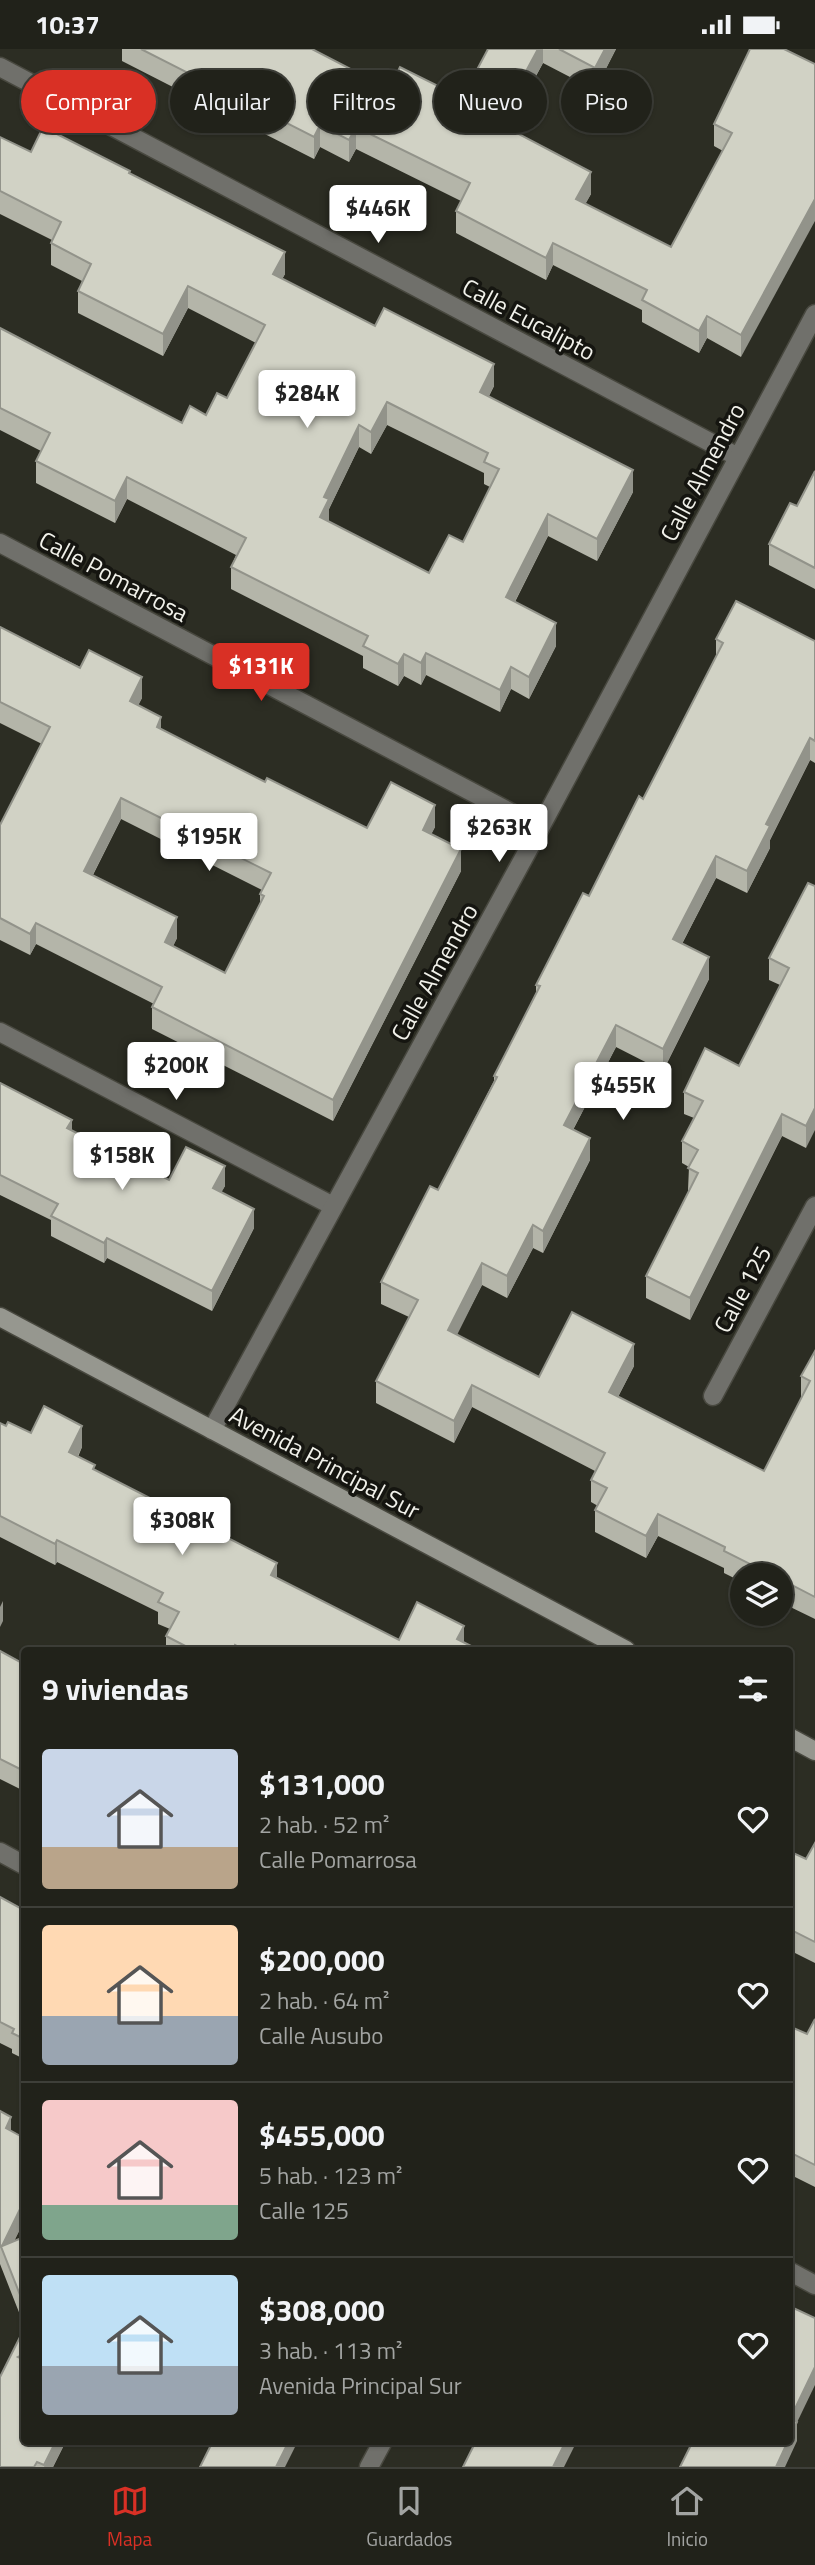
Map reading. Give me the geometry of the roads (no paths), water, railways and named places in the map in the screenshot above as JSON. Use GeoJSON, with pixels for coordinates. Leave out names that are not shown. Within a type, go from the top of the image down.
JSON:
{"type":"FeatureCollection","features":[{"type":"Feature","properties":{"kind":"street","name":"Calle Eucalipto"},"geometry":{"type":"LineString","coordinates":[[0,67],[738,457]]}},
{"type":"Feature","properties":{"kind":"street","name":"Calle Almendro"},"geometry":{"type":"LineString","coordinates":[[212,1430],[540,828],[815,314]]}},
{"type":"Feature","properties":{"kind":"street","name":"Calle Pomarrosa"},"geometry":{"type":"LineString","coordinates":[[0,543],[540,828]]}},
{"type":"Feature","properties":{"kind":"street"},"geometry":{"type":"LineString","coordinates":[[0,1032],[334,1206]]}},
{"type":"Feature","properties":{"kind":"street","name":"Calle 125"},"geometry":{"type":"LineString","coordinates":[[713,1396],[815,1206]]}},
{"type":"Feature","properties":{"kind":"street","name":"Avenida Principal Sur"},"geometry":{"type":"LineString","coordinates":[[0,1317],[620,1647]]}},
{"type":"Feature","properties":{"kind":"street"},"geometry":{"type":"LineString","coordinates":[[793,1739],[815,1751]]}},
{"type":"Feature","properties":{"kind":"street"},"geometry":{"type":"LineString","coordinates":[[0,1852],[21,1863]]}},
{"type":"Feature","properties":{"kind":"street"},"geometry":{"type":"LineString","coordinates":[[793,2273],[815,2285]]}},
{"type":"Feature","properties":{"kind":"street"},"geometry":{"type":"LineString","coordinates":[[369,2467],[381,2445]]}}]}
